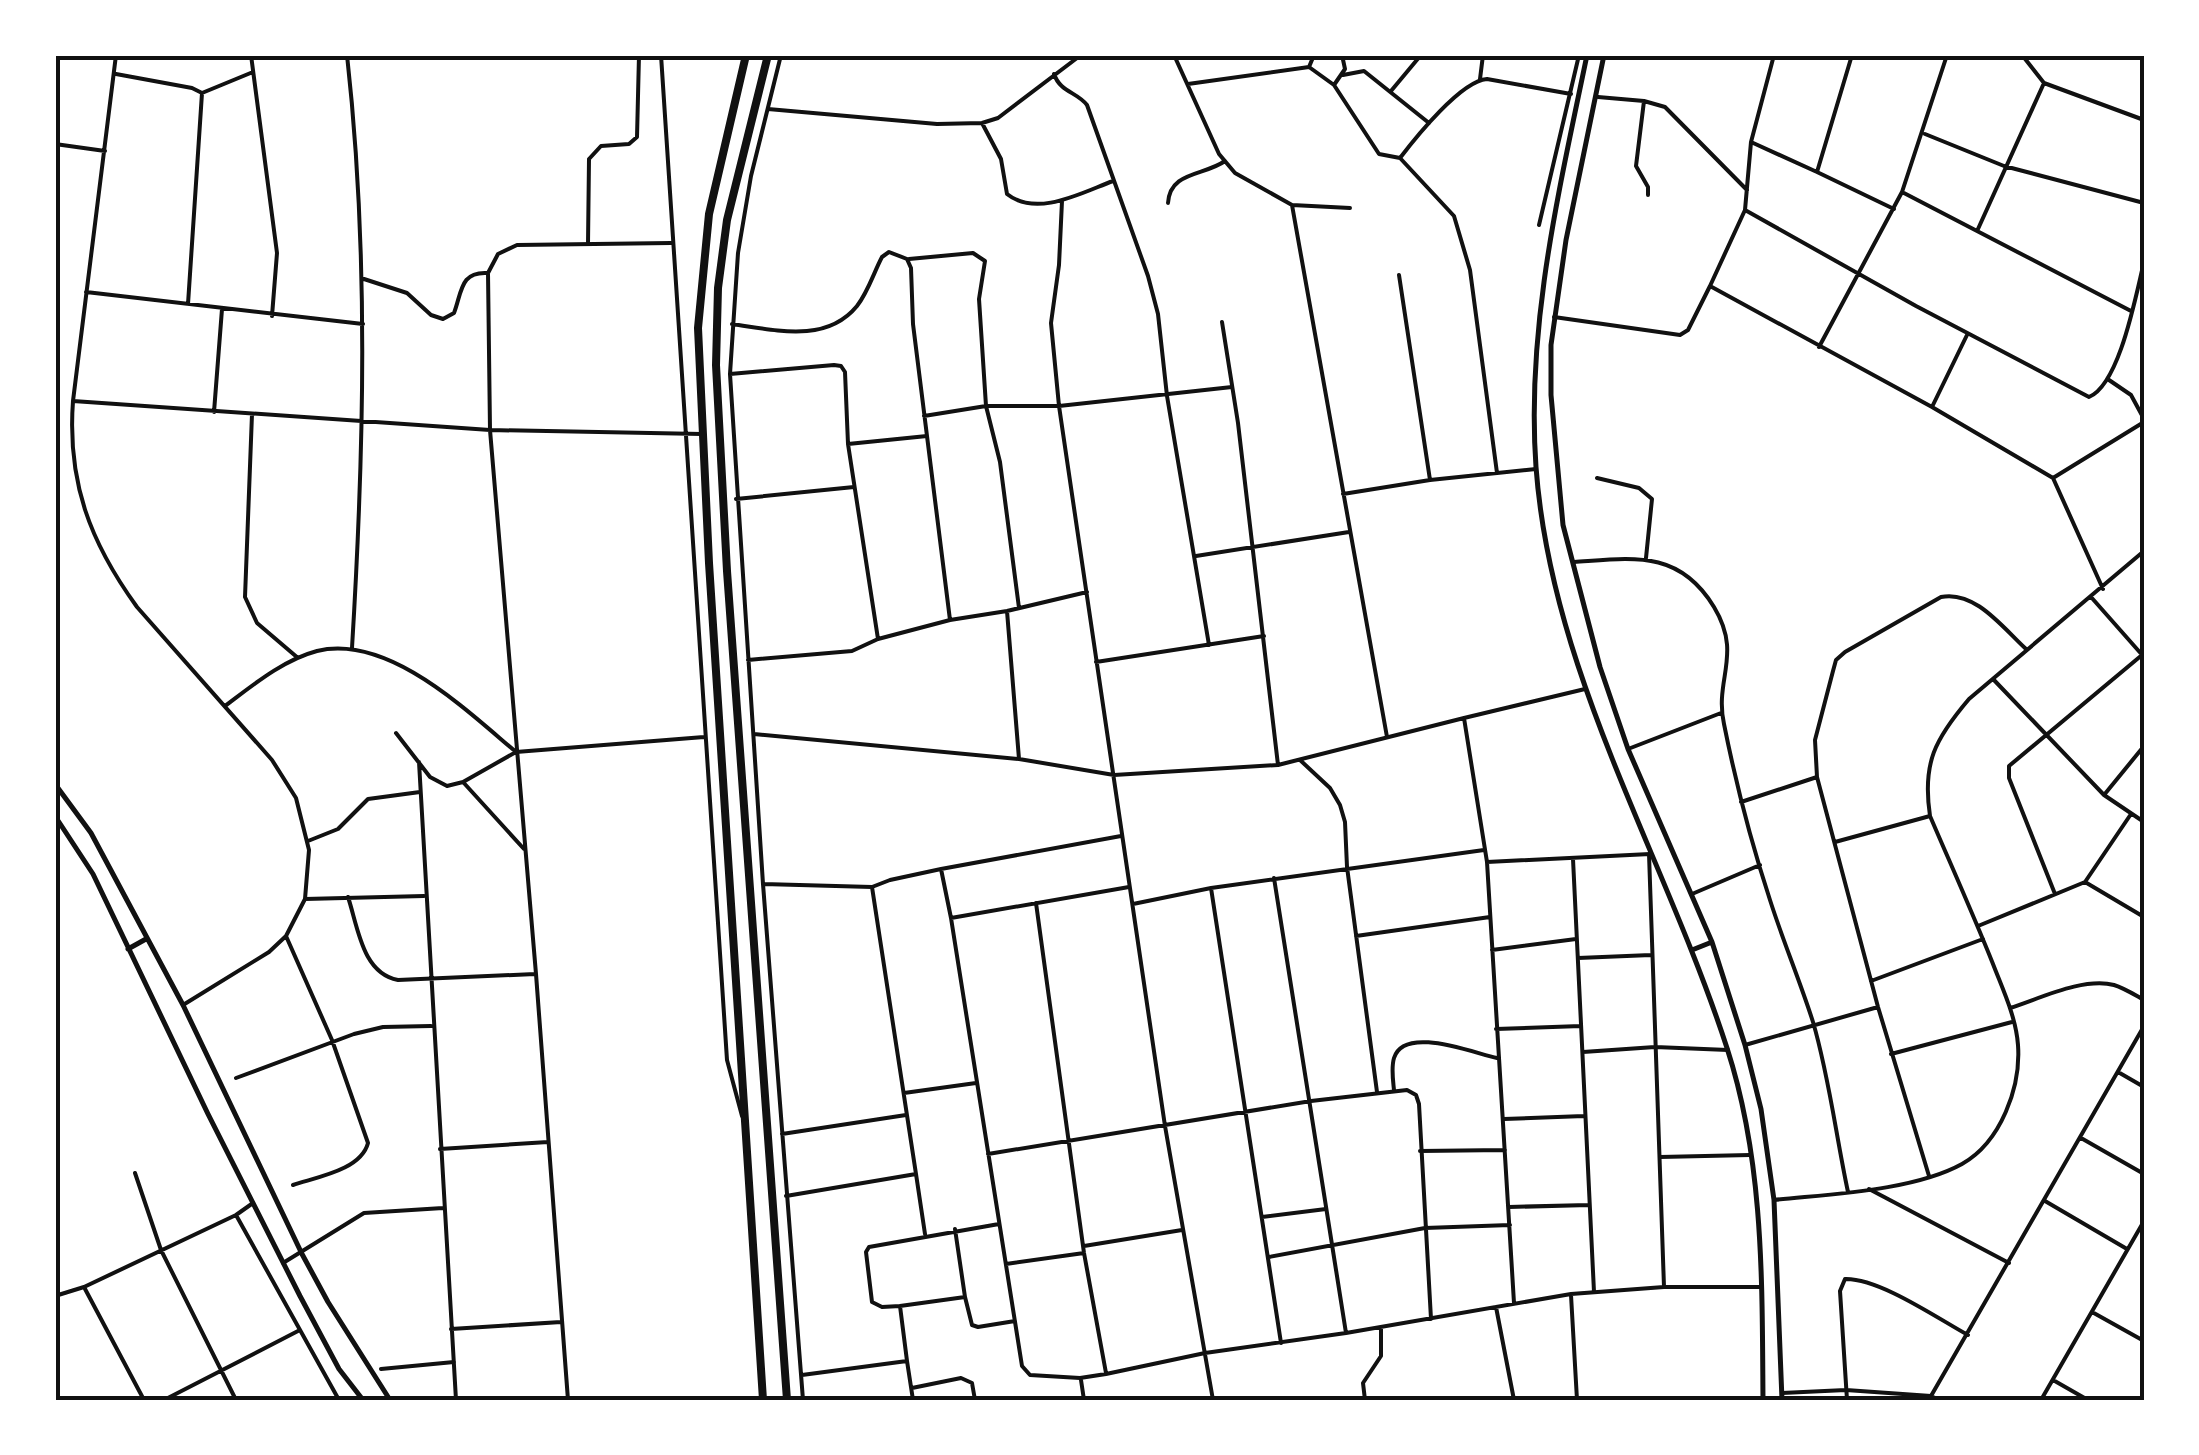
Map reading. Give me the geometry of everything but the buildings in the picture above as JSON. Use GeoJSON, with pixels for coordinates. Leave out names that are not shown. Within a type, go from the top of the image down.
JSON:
{"type":"FeatureCollection","features":[{"type":"Feature","properties":{"kind":"highway"},"geometry":{"type":"LineString","coordinates":[[746,55],[718,165],[703,254],[698,328],[763,1400]]}},
{"type":"Feature","properties":{"kind":"highway"},"geometry":{"type":"LineString","coordinates":[[768,55],[737,170],[728,220],[718,288],[716,366],[726,571],[787,1400]]}},
{"type":"Feature","properties":{"kind":"street"},"geometry":{"type":"LineString","coordinates":[[116,55],[73,402],[70,438],[74,470],[83,505],[104,556],[137,607],[289,785],[301,811],[310,863],[305,899],[286,936],[269,952],[183,1005]]}},
{"type":"Feature","properties":{"kind":"street"},"geometry":{"type":"LineString","coordinates":[[251,55],[277,253],[272,316]]}},
{"type":"Feature","properties":{"kind":"street"},"geometry":{"type":"LineString","coordinates":[[346,55],[361,208],[363,278],[352,648]]}},
{"type":"Feature","properties":{"kind":"street"},"geometry":{"type":"LineString","coordinates":[[588,244],[589,160],[598,147],[629,144],[638,137],[639,55]]}},
{"type":"Feature","properties":{"kind":"street"},"geometry":{"type":"LineString","coordinates":[[660,55],[727,1060],[734,1097],[748,1129]]}},
{"type":"Feature","properties":{"kind":"street"},"geometry":{"type":"LineString","coordinates":[[781,55],[738,253],[730,374],[763,884],[803,1400]]}},
{"type":"Feature","properties":{"kind":"street"},"geometry":{"type":"LineString","coordinates":[[767,109],[937,124],[982,123],[998,118],[1081,55]]}},
{"type":"Feature","properties":{"kind":"street"},"geometry":{"type":"LineString","coordinates":[[1174,55],[1225,161],[1247,181],[1292,205],[1350,208]]}},
{"type":"Feature","properties":{"kind":"street"},"geometry":{"type":"LineString","coordinates":[[1309,67],[1314,55]]}},
{"type":"Feature","properties":{"kind":"street"},"geometry":{"type":"LineString","coordinates":[[1342,55],[1343,75]]}},
{"type":"Feature","properties":{"kind":"street"},"geometry":{"type":"LineString","coordinates":[[1391,91],[1421,55]]}},
{"type":"Feature","properties":{"kind":"street"},"geometry":{"type":"LineString","coordinates":[[1400,158],[1429,123],[1480,79],[1483,55]]}},
{"type":"Feature","properties":{"kind":"street"},"geometry":{"type":"LineString","coordinates":[[1538,224],[1583,55]]}},
{"type":"Feature","properties":{"kind":"street"},"geometry":{"type":"LineString","coordinates":[[1583,55],[1540,306],[1534,391],[1536,469],[1548,553],[1585,689],[1692,950],[1728,1050],[1752,1155],[1760,1224],[1763,1400]]}},
{"type":"Feature","properties":{"kind":"street"},"geometry":{"type":"LineString","coordinates":[[1604,55],[1554,318],[1550,395],[1563,526],[1600,667],[1628,750],[1712,942],[1745,1044],[1761,1108],[1774,1200],[1782,1396],[1846,1390],[1931,1396],[1938,1400]]}},
{"type":"Feature","properties":{"kind":"street"},"geometry":{"type":"LineString","coordinates":[[1554,318],[1680,335],[1688,330],[1745,210],[1752,142],[1774,55]]}},
{"type":"Feature","properties":{"kind":"street"},"geometry":{"type":"LineString","coordinates":[[1817,172],[1852,55]]}},
{"type":"Feature","properties":{"kind":"street"},"geometry":{"type":"LineString","coordinates":[[1819,348],[1902,192],[1947,55]]}},
{"type":"Feature","properties":{"kind":"street"},"geometry":{"type":"LineString","coordinates":[[2022,55],[2044,83],[2144,120]]}},
{"type":"Feature","properties":{"kind":"street"},"geometry":{"type":"LineString","coordinates":[[1188,84],[1309,67],[1334,85],[1378,154],[1400,158],[1454,216],[1470,270],[1498,473]]}},
{"type":"Feature","properties":{"kind":"street"},"geometry":{"type":"LineString","coordinates":[[1334,85],[1343,75],[1364,71],[1429,123]]}},
{"type":"Feature","properties":{"kind":"street"},"geometry":{"type":"LineString","coordinates":[[114,74],[202,92],[252,72]]}},
{"type":"Feature","properties":{"kind":"street"},"geometry":{"type":"LineString","coordinates":[[1054,74],[1059,85],[1087,105],[1148,276],[1158,314],[1167,396],[1209,645]]}},
{"type":"Feature","properties":{"kind":"street"},"geometry":{"type":"LineString","coordinates":[[1480,79],[1570,94]]}},
{"type":"Feature","properties":{"kind":"street"},"geometry":{"type":"LineString","coordinates":[[1978,231],[2044,83]]}},
{"type":"Feature","properties":{"kind":"street"},"geometry":{"type":"LineString","coordinates":[[188,304],[202,92]]}},
{"type":"Feature","properties":{"kind":"street"},"geometry":{"type":"LineString","coordinates":[[1596,96],[1644,101],[1666,108],[1747,190]]}},
{"type":"Feature","properties":{"kind":"street"},"geometry":{"type":"LineString","coordinates":[[1644,101],[1636,166],[1648,195]]}},
{"type":"Feature","properties":{"kind":"street"},"geometry":{"type":"LineString","coordinates":[[982,123],[1002,159],[1008,194],[1015,200],[1062,202],[1113,180]]}},
{"type":"Feature","properties":{"kind":"street"},"geometry":{"type":"LineString","coordinates":[[1923,134],[2004,166],[2144,203]]}},
{"type":"Feature","properties":{"kind":"street"},"geometry":{"type":"LineString","coordinates":[[1752,142],[1894,209]]}},
{"type":"Feature","properties":{"kind":"street"},"geometry":{"type":"LineString","coordinates":[[55,144],[105,151]]}},
{"type":"Feature","properties":{"kind":"street"},"geometry":{"type":"LineString","coordinates":[[1168,203],[1170,190],[1178,180],[1225,161]]}},
{"type":"Feature","properties":{"kind":"street"},"geometry":{"type":"LineString","coordinates":[[1902,192],[2131,311]]}},
{"type":"Feature","properties":{"kind":"street"},"geometry":{"type":"LineString","coordinates":[[1062,202],[1052,323],[1059,406],[1165,1126],[1213,1400]]}},
{"type":"Feature","properties":{"kind":"street"},"geometry":{"type":"LineString","coordinates":[[1292,205],[1387,737]]}},
{"type":"Feature","properties":{"kind":"street"},"geometry":{"type":"LineString","coordinates":[[1745,210],[2090,397],[2109,380],[2144,262]]}},
{"type":"Feature","properties":{"kind":"street"},"geometry":{"type":"LineString","coordinates":[[568,1400],[490,430],[488,274],[494,259],[510,246],[671,242]]}},
{"type":"Feature","properties":{"kind":"street"},"geometry":{"type":"LineString","coordinates":[[731,324],[800,332],[831,327],[858,304],[882,257],[889,252],[907,259],[973,254],[985,261],[980,300],[986,406],[1000,462],[1019,608]]}},
{"type":"Feature","properties":{"kind":"street"},"geometry":{"type":"LineString","coordinates":[[907,259],[950,620]]}},
{"type":"Feature","properties":{"kind":"street"},"geometry":{"type":"LineString","coordinates":[[363,278],[407,293],[431,315],[443,319],[454,313],[463,282],[474,274],[488,274]]}},
{"type":"Feature","properties":{"kind":"street"},"geometry":{"type":"LineString","coordinates":[[1399,275],[1430,480]]}},
{"type":"Feature","properties":{"kind":"street"},"geometry":{"type":"LineString","coordinates":[[1710,286],[2053,478],[2103,588]]}},
{"type":"Feature","properties":{"kind":"street"},"geometry":{"type":"LineString","coordinates":[[86,292],[362,324]]}},
{"type":"Feature","properties":{"kind":"street"},"geometry":{"type":"LineString","coordinates":[[214,412],[222,309]]}},
{"type":"Feature","properties":{"kind":"street"},"geometry":{"type":"LineString","coordinates":[[1222,322],[1234,386],[1278,764]]}},
{"type":"Feature","properties":{"kind":"street"},"geometry":{"type":"LineString","coordinates":[[1932,407],[1968,334]]}},
{"type":"Feature","properties":{"kind":"street"},"geometry":{"type":"LineString","coordinates":[[730,374],[842,366],[848,444],[878,640]]}},
{"type":"Feature","properties":{"kind":"street"},"geometry":{"type":"LineString","coordinates":[[2053,478],[2144,421],[2131,395],[2109,380]]}},
{"type":"Feature","properties":{"kind":"street"},"geometry":{"type":"LineString","coordinates":[[924,416],[986,406],[1059,406],[1234,386]]}},
{"type":"Feature","properties":{"kind":"street"},"geometry":{"type":"LineString","coordinates":[[73,402],[490,430],[703,434]]}},
{"type":"Feature","properties":{"kind":"street"},"geometry":{"type":"LineString","coordinates":[[252,414],[245,597],[257,623],[298,658]]}},
{"type":"Feature","properties":{"kind":"street"},"geometry":{"type":"LineString","coordinates":[[848,444],[927,436]]}},
{"type":"Feature","properties":{"kind":"street"},"geometry":{"type":"LineString","coordinates":[[1343,494],[1536,469]]}},
{"type":"Feature","properties":{"kind":"street"},"geometry":{"type":"LineString","coordinates":[[1597,478],[1639,488],[1652,499],[1646,558]]}},
{"type":"Feature","properties":{"kind":"street"},"geometry":{"type":"LineString","coordinates":[[736,499],[854,487]]}},
{"type":"Feature","properties":{"kind":"street"},"geometry":{"type":"LineString","coordinates":[[1194,557],[1349,532]]}},
{"type":"Feature","properties":{"kind":"street"},"geometry":{"type":"LineString","coordinates":[[1774,1200],[1870,1189],[1929,1176],[1966,1162],[1990,1137],[2009,1107],[2016,1080],[2018,1044],[2010,1008],[1930,816],[1926,788],[1930,758],[1945,727],[1969,699],[2144,551]]}},
{"type":"Feature","properties":{"kind":"street"},"geometry":{"type":"LineString","coordinates":[[1572,562],[1646,558],[1673,566],[1714,607],[1726,633],[1730,658],[1722,713],[1741,802],[1814,1024],[1848,1192]]}},
{"type":"Feature","properties":{"kind":"street"},"geometry":{"type":"LineString","coordinates":[[748,660],[852,651],[950,620],[1087,592]]}},
{"type":"Feature","properties":{"kind":"street"},"geometry":{"type":"LineString","coordinates":[[1929,1176],[1891,1054],[1817,777],[1815,740],[1836,660],[1941,597],[1970,599],[2026,650]]}},
{"type":"Feature","properties":{"kind":"street"},"geometry":{"type":"LineString","coordinates":[[2055,894],[2008,772],[2009,766],[2044,734],[2143,656],[2091,598]]}},
{"type":"Feature","properties":{"kind":"street"},"geometry":{"type":"LineString","coordinates":[[1007,611],[1018,759]]}},
{"type":"Feature","properties":{"kind":"street"},"geometry":{"type":"LineString","coordinates":[[1096,662],[1264,636]]}},
{"type":"Feature","properties":{"kind":"street"},"geometry":{"type":"LineString","coordinates":[[225,706],[262,678],[298,658],[318,651],[352,648],[422,678],[459,703],[516,752]]}},
{"type":"Feature","properties":{"kind":"street"},"geometry":{"type":"LineString","coordinates":[[1993,679],[2104,795],[2144,822]]}},
{"type":"Feature","properties":{"kind":"street"},"geometry":{"type":"LineString","coordinates":[[754,734],[1018,759],[1114,775],[1300,760],[1585,689]]}},
{"type":"Feature","properties":{"kind":"street"},"geometry":{"type":"LineString","coordinates":[[1628,750],[1722,713]]}},
{"type":"Feature","properties":{"kind":"street"},"geometry":{"type":"LineString","coordinates":[[1464,718],[1488,862],[1514,1303]]}},
{"type":"Feature","properties":{"kind":"street"},"geometry":{"type":"LineString","coordinates":[[396,734],[438,783],[453,786],[516,752],[704,737]]}},
{"type":"Feature","properties":{"kind":"street"},"geometry":{"type":"LineString","coordinates":[[2104,795],[2144,746]]}},
{"type":"Feature","properties":{"kind":"street"},"geometry":{"type":"LineString","coordinates":[[1300,760],[1330,788],[1346,822],[1346,867],[1377,1092]]}},
{"type":"Feature","properties":{"kind":"street"},"geometry":{"type":"LineString","coordinates":[[418,762],[456,1400]]}},
{"type":"Feature","properties":{"kind":"street"},"geometry":{"type":"LineString","coordinates":[[1741,802],[1817,777]]}},
{"type":"Feature","properties":{"kind":"street"},"geometry":{"type":"LineString","coordinates":[[463,782],[525,850]]}},
{"type":"Feature","properties":{"kind":"street"},"geometry":{"type":"LineString","coordinates":[[55,784],[91,833],[183,1005],[302,1254],[390,1400]]}},
{"type":"Feature","properties":{"kind":"street"},"geometry":{"type":"LineString","coordinates":[[308,841],[338,829],[368,798],[420,792]]}},
{"type":"Feature","properties":{"kind":"street"},"geometry":{"type":"LineString","coordinates":[[1978,926],[2085,882],[2131,814]]}},
{"type":"Feature","properties":{"kind":"street"},"geometry":{"type":"LineString","coordinates":[[55,816],[93,874],[253,1203],[339,1369],[362,1400]]}},
{"type":"Feature","properties":{"kind":"street"},"geometry":{"type":"LineString","coordinates":[[1836,842],[1930,816]]}},
{"type":"Feature","properties":{"kind":"street"},"geometry":{"type":"LineString","coordinates":[[763,884],[872,887],[941,869],[1121,836]]}},
{"type":"Feature","properties":{"kind":"street"},"geometry":{"type":"LineString","coordinates":[[1133,904],[1274,878],[1484,850]]}},
{"type":"Feature","properties":{"kind":"street"},"geometry":{"type":"LineString","coordinates":[[1488,862],[1651,854]]}},
{"type":"Feature","properties":{"kind":"street"},"geometry":{"type":"LineString","coordinates":[[1651,854],[1664,1287]]}},
{"type":"Feature","properties":{"kind":"street"},"geometry":{"type":"LineString","coordinates":[[1573,859],[1594,1292]]}},
{"type":"Feature","properties":{"kind":"street"},"geometry":{"type":"LineString","coordinates":[[1692,894],[1760,864]]}},
{"type":"Feature","properties":{"kind":"street"},"geometry":{"type":"LineString","coordinates":[[941,869],[1025,1371],[1042,1378],[1080,1378],[1206,1353],[1381,1328],[1571,1294],[1664,1287],[1762,1287]]}},
{"type":"Feature","properties":{"kind":"street"},"geometry":{"type":"LineString","coordinates":[[1274,878],[1346,1333]]}},
{"type":"Feature","properties":{"kind":"street"},"geometry":{"type":"LineString","coordinates":[[2085,882],[2144,917]]}},
{"type":"Feature","properties":{"kind":"street"},"geometry":{"type":"LineString","coordinates":[[872,887],[925,1234]]}},
{"type":"Feature","properties":{"kind":"street"},"geometry":{"type":"LineString","coordinates":[[952,918],[1130,887]]}},
{"type":"Feature","properties":{"kind":"street"},"geometry":{"type":"LineString","coordinates":[[1210,888],[1281,1344]]}},
{"type":"Feature","properties":{"kind":"street"},"geometry":{"type":"LineString","coordinates":[[305,899],[424,896]]}},
{"type":"Feature","properties":{"kind":"street"},"geometry":{"type":"LineString","coordinates":[[348,897],[376,969],[392,979],[536,974]]}},
{"type":"Feature","properties":{"kind":"street"},"geometry":{"type":"LineString","coordinates":[[1036,903],[1068,1142],[1106,1374]]}},
{"type":"Feature","properties":{"kind":"street"},"geometry":{"type":"LineString","coordinates":[[1356,936],[1490,917]]}},
{"type":"Feature","properties":{"kind":"street"},"geometry":{"type":"LineString","coordinates":[[286,936],[332,1040],[367,1134],[367,1148],[356,1162],[293,1186]]}},
{"type":"Feature","properties":{"kind":"street"},"geometry":{"type":"LineString","coordinates":[[1492,950],[1577,938]]}},
{"type":"Feature","properties":{"kind":"street"},"geometry":{"type":"LineString","coordinates":[[128,949],[146,939]]}},
{"type":"Feature","properties":{"kind":"street"},"geometry":{"type":"LineString","coordinates":[[1871,981],[1983,939]]}},
{"type":"Feature","properties":{"kind":"street"},"geometry":{"type":"LineString","coordinates":[[1692,950],[1712,942]]}},
{"type":"Feature","properties":{"kind":"street"},"geometry":{"type":"LineString","coordinates":[[1578,958],[1652,955]]}},
{"type":"Feature","properties":{"kind":"street"},"geometry":{"type":"LineString","coordinates":[[2010,1008],[2100,984],[2113,985],[2144,1000]]}},
{"type":"Feature","properties":{"kind":"street"},"geometry":{"type":"LineString","coordinates":[[1745,1044],[1878,1007]]}},
{"type":"Feature","properties":{"kind":"street"},"geometry":{"type":"LineString","coordinates":[[1891,1054],[2013,1022]]}},
{"type":"Feature","properties":{"kind":"street"},"geometry":{"type":"LineString","coordinates":[[236,1078],[332,1040],[383,1027],[432,1026]]}},
{"type":"Feature","properties":{"kind":"street"},"geometry":{"type":"LineString","coordinates":[[1496,1029],[1581,1026]]}},
{"type":"Feature","properties":{"kind":"street"},"geometry":{"type":"LineString","coordinates":[[1931,1396],[2144,1026]]}},
{"type":"Feature","properties":{"kind":"street"},"geometry":{"type":"LineString","coordinates":[[1394,1090],[1393,1061],[1398,1050],[1408,1043],[1431,1041],[1499,1058]]}},
{"type":"Feature","properties":{"kind":"street"},"geometry":{"type":"LineString","coordinates":[[1583,1052],[1655,1048],[1728,1050]]}},
{"type":"Feature","properties":{"kind":"street"},"geometry":{"type":"LineString","coordinates":[[2118,1072],[2144,1087]]}},
{"type":"Feature","properties":{"kind":"street"},"geometry":{"type":"LineString","coordinates":[[904,1093],[976,1083]]}},
{"type":"Feature","properties":{"kind":"street"},"geometry":{"type":"LineString","coordinates":[[988,1154],[1311,1101],[1394,1090],[1416,1094],[1431,1319]]}},
{"type":"Feature","properties":{"kind":"street"},"geometry":{"type":"LineString","coordinates":[[782,1134],[908,1115]]}},
{"type":"Feature","properties":{"kind":"street"},"geometry":{"type":"LineString","coordinates":[[1504,1119],[1585,1116]]}},
{"type":"Feature","properties":{"kind":"street"},"geometry":{"type":"LineString","coordinates":[[2081,1138],[2144,1174]]}},
{"type":"Feature","properties":{"kind":"street"},"geometry":{"type":"LineString","coordinates":[[440,1148],[548,1142]]}},
{"type":"Feature","properties":{"kind":"street"},"geometry":{"type":"LineString","coordinates":[[1420,1151],[1506,1150]]}},
{"type":"Feature","properties":{"kind":"street"},"geometry":{"type":"LineString","coordinates":[[1660,1157],[1752,1155]]}},
{"type":"Feature","properties":{"kind":"street"},"geometry":{"type":"LineString","coordinates":[[135,1173],[161,1250],[236,1400]]}},
{"type":"Feature","properties":{"kind":"street"},"geometry":{"type":"LineString","coordinates":[[786,1196],[916,1174]]}},
{"type":"Feature","properties":{"kind":"street"},"geometry":{"type":"LineString","coordinates":[[1870,1189],[2009,1263]]}},
{"type":"Feature","properties":{"kind":"street"},"geometry":{"type":"LineString","coordinates":[[2045,1200],[2128,1249]]}},
{"type":"Feature","properties":{"kind":"street"},"geometry":{"type":"LineString","coordinates":[[55,1296],[84,1287],[236,1215],[253,1203]]}},
{"type":"Feature","properties":{"kind":"street"},"geometry":{"type":"LineString","coordinates":[[1509,1207],[1590,1206]]}},
{"type":"Feature","properties":{"kind":"street"},"geometry":{"type":"LineString","coordinates":[[284,1263],[364,1213],[443,1208]]}},
{"type":"Feature","properties":{"kind":"street"},"geometry":{"type":"LineString","coordinates":[[1262,1218],[1326,1209]]}},
{"type":"Feature","properties":{"kind":"street"},"geometry":{"type":"LineString","coordinates":[[236,1215],[338,1400]]}},
{"type":"Feature","properties":{"kind":"street"},"geometry":{"type":"LineString","coordinates":[[2041,1400],[2144,1220]]}},
{"type":"Feature","properties":{"kind":"street"},"geometry":{"type":"LineString","coordinates":[[964,1297],[875,1306],[866,1252],[873,1244],[999,1224]]}},
{"type":"Feature","properties":{"kind":"street"},"geometry":{"type":"LineString","coordinates":[[1269,1257],[1424,1228],[1510,1225]]}},
{"type":"Feature","properties":{"kind":"street"},"geometry":{"type":"LineString","coordinates":[[955,1229],[972,1325],[978,1328],[1015,1321]]}},
{"type":"Feature","properties":{"kind":"street"},"geometry":{"type":"LineString","coordinates":[[1006,1264],[1182,1230]]}},
{"type":"Feature","properties":{"kind":"street"},"geometry":{"type":"LineString","coordinates":[[1846,1400],[1840,1291],[1845,1280],[1859,1280],[1892,1294],[1968,1335]]}},
{"type":"Feature","properties":{"kind":"street"},"geometry":{"type":"LineString","coordinates":[[84,1287],[144,1400]]}},
{"type":"Feature","properties":{"kind":"street"},"geometry":{"type":"LineString","coordinates":[[1571,1294],[1576,1400]]}},
{"type":"Feature","properties":{"kind":"street"},"geometry":{"type":"LineString","coordinates":[[900,1306],[914,1400]]}},
{"type":"Feature","properties":{"kind":"street"},"geometry":{"type":"LineString","coordinates":[[1496,1307],[1514,1400]]}},
{"type":"Feature","properties":{"kind":"street"},"geometry":{"type":"LineString","coordinates":[[2092,1312],[2144,1342]]}},
{"type":"Feature","properties":{"kind":"street"},"geometry":{"type":"LineString","coordinates":[[450,1329],[562,1322]]}},
{"type":"Feature","properties":{"kind":"street"},"geometry":{"type":"LineString","coordinates":[[1365,1400],[1364,1383],[1381,1356],[1381,1328]]}},
{"type":"Feature","properties":{"kind":"street"},"geometry":{"type":"LineString","coordinates":[[164,1400],[299,1330]]}},
{"type":"Feature","properties":{"kind":"street"},"geometry":{"type":"LineString","coordinates":[[381,1369],[454,1362]]}},
{"type":"Feature","properties":{"kind":"street"},"geometry":{"type":"LineString","coordinates":[[802,1375],[907,1362]]}},
{"type":"Feature","properties":{"kind":"street"},"geometry":{"type":"LineString","coordinates":[[1080,1378],[1084,1400]]}},
{"type":"Feature","properties":{"kind":"street"},"geometry":{"type":"LineString","coordinates":[[911,1388],[967,1379],[972,1382],[975,1400]]}},
{"type":"Feature","properties":{"kind":"street"},"geometry":{"type":"LineString","coordinates":[[2052,1380],[2088,1400]]}}]}
